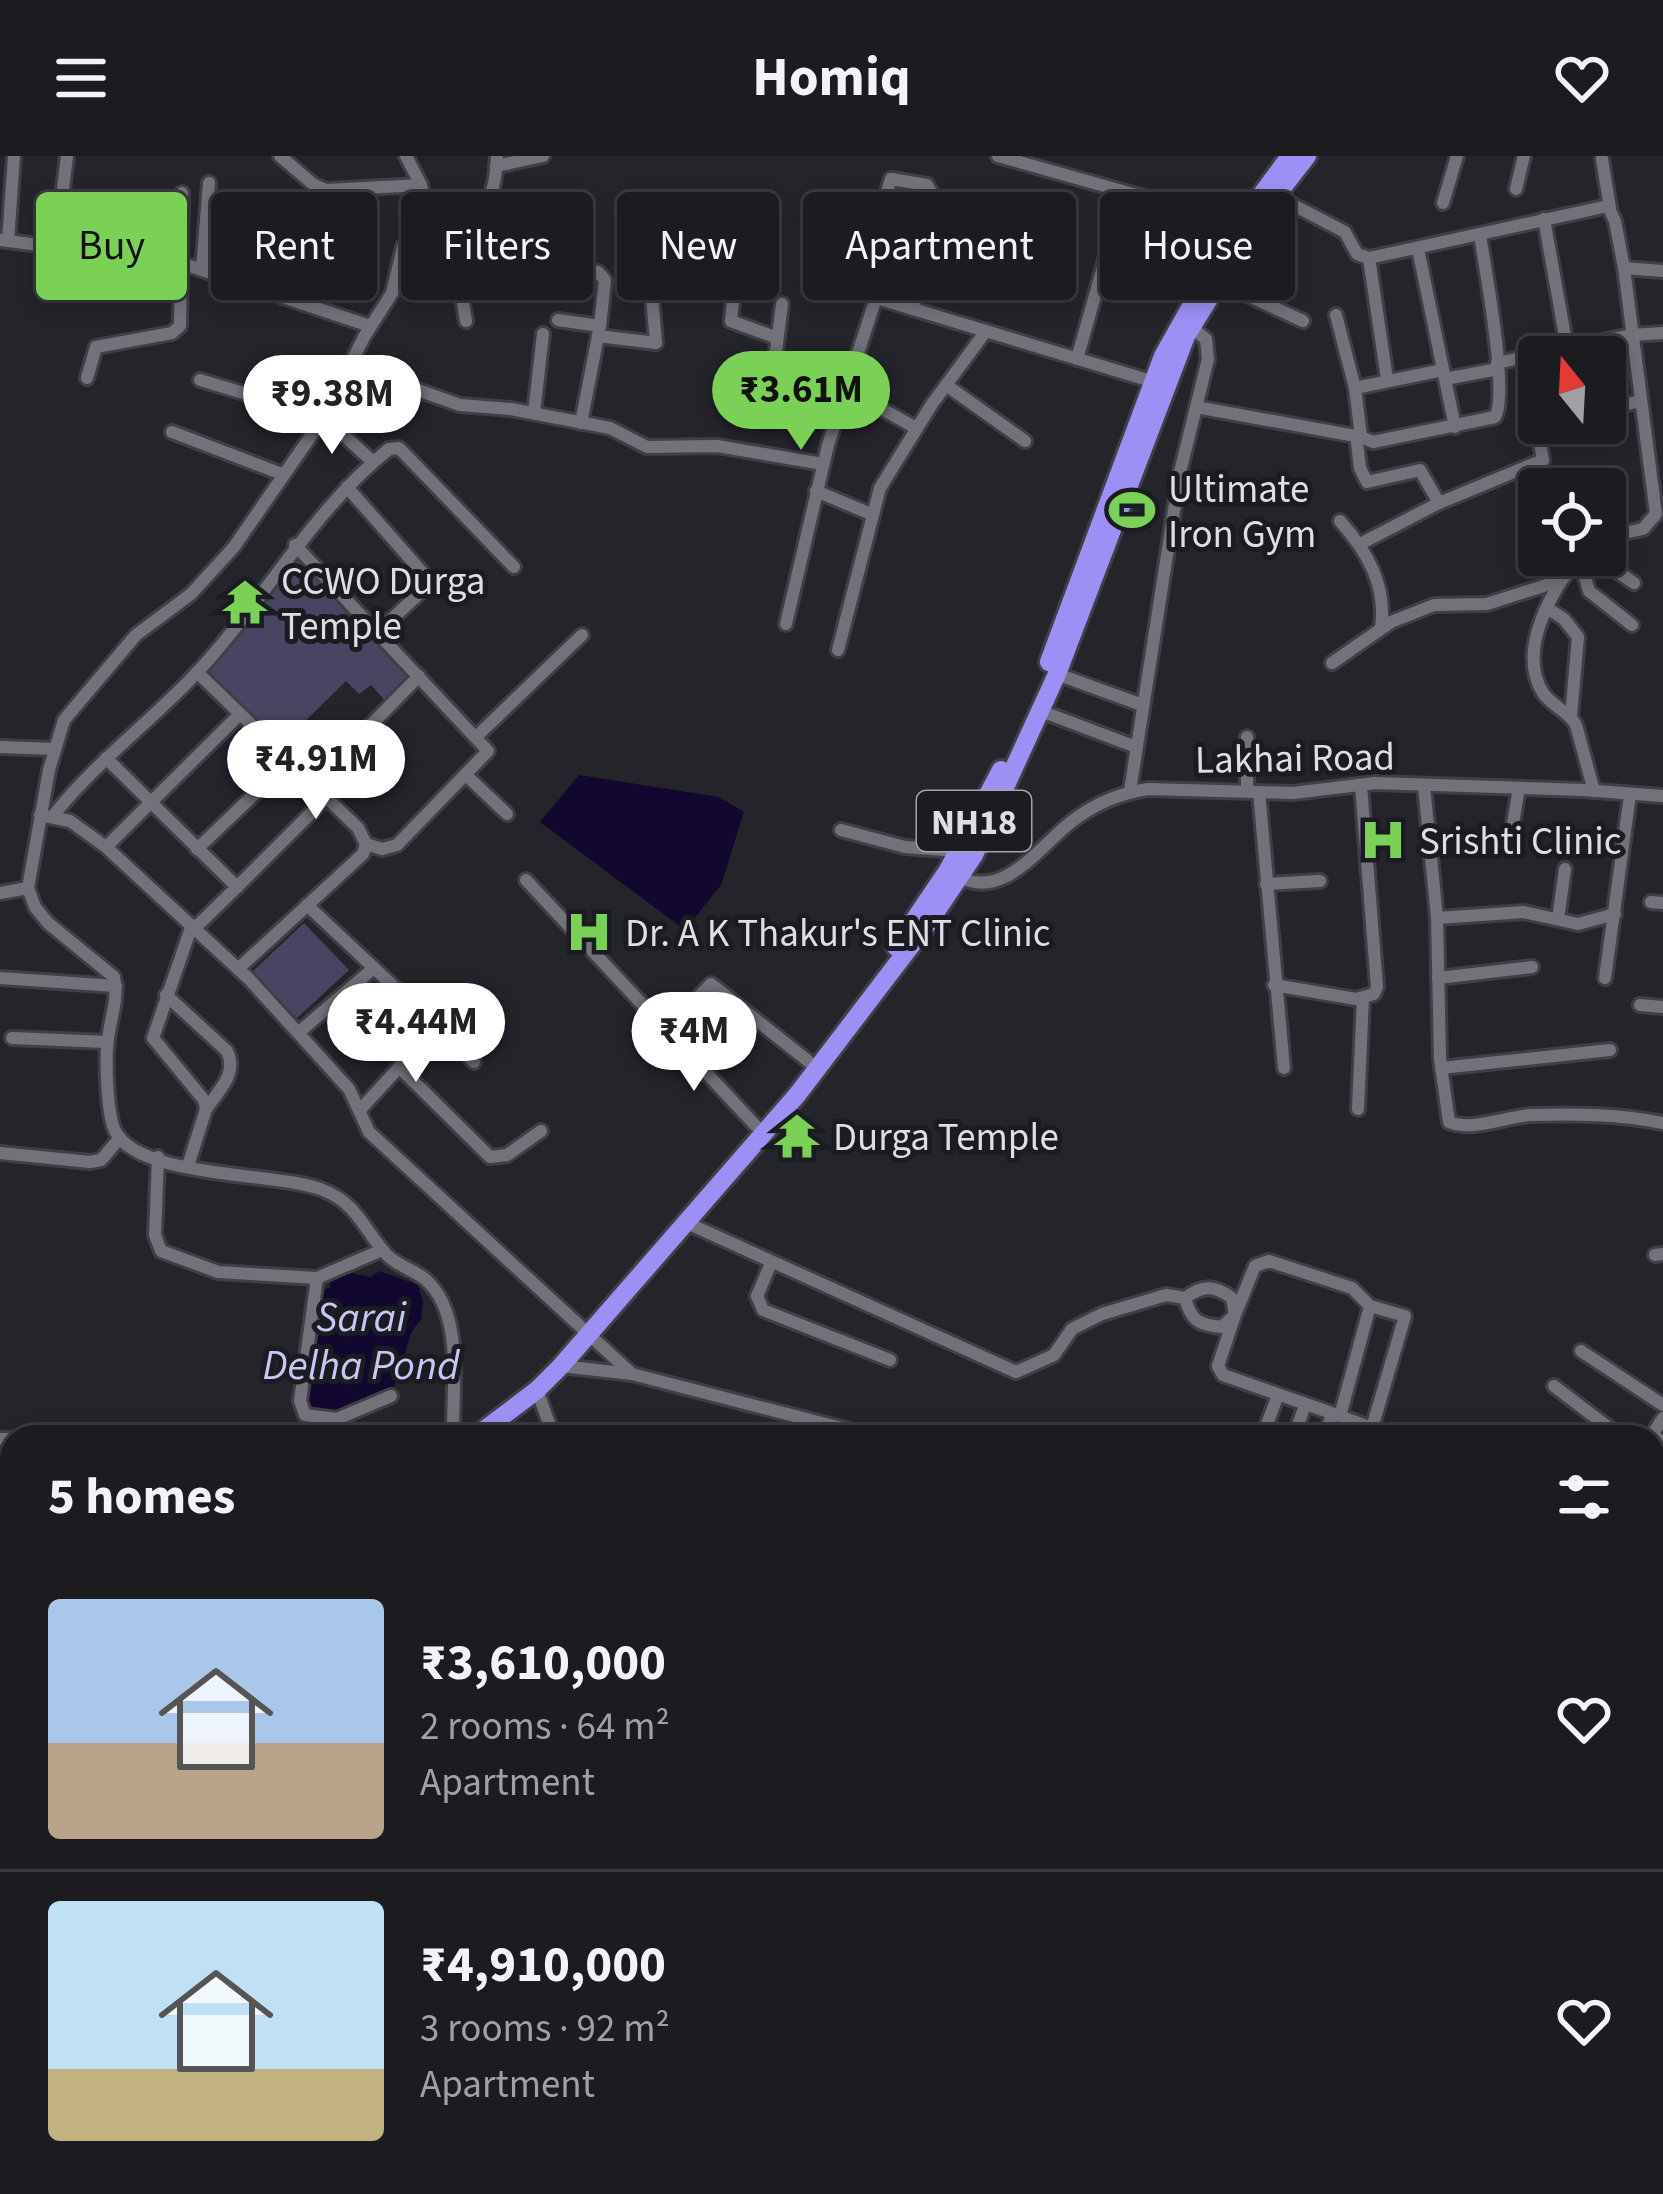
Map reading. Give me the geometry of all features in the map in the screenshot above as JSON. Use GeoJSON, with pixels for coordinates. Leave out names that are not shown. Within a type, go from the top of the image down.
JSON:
{"type":"FeatureCollection","features":[{"type":"Feature","properties":{"kind":"highway","name":"NH18"},"geometry":{"type":"LineString","coordinates":[[1267,192],[1290,156]]}},
{"type":"Feature","properties":{"kind":"highway","name":"NH18"},"geometry":{"type":"LineString","coordinates":[[1279,192],[1307,156]]}},
{"type":"Feature","properties":{"kind":"highway","name":"NH18"},"geometry":{"type":"LineString","coordinates":[[489,1425],[586,1332],[687,1223],[778,1110],[954,874],[958,851],[1042,679],[1151,381],[1191,300]]}},
{"type":"Feature","properties":{"kind":"highway","name":"NH18"},"geometry":{"type":"LineString","coordinates":[[517,1402],[561,1366],[756,1126],[778,1110],[808,1061],[980,844],[1057,674],[1165,384],[1206,300]]}},
{"type":"Feature","properties":{"kind":"street"},"geometry":{"type":"LineString","coordinates":[[14,156],[4,240],[36,244]]}},
{"type":"Feature","properties":{"kind":"street"},"geometry":{"type":"LineString","coordinates":[[63,192],[67,156]]}},
{"type":"Feature","properties":{"kind":"street"},"geometry":{"type":"LineString","coordinates":[[280,156],[326,190],[421,185]]}},
{"type":"Feature","properties":{"kind":"street"},"geometry":{"type":"LineString","coordinates":[[406,156],[422,192]]}},
{"type":"Feature","properties":{"kind":"street"},"geometry":{"type":"LineString","coordinates":[[489,192],[496,161],[543,156]]}},
{"type":"Feature","properties":{"kind":"street"},"geometry":{"type":"LineString","coordinates":[[998,156],[1126,192]]}},
{"type":"Feature","properties":{"kind":"street"},"geometry":{"type":"LineString","coordinates":[[1443,203],[1457,156]]}},
{"type":"Feature","properties":{"kind":"street"},"geometry":{"type":"LineString","coordinates":[[1516,189],[1524,156]]}},
{"type":"Feature","properties":{"kind":"street"},"geometry":{"type":"LineString","coordinates":[[1602,159],[1624,268],[1656,514],[1643,529],[1626,533]]}},
{"type":"Feature","properties":{"kind":"street"},"geometry":{"type":"LineString","coordinates":[[886,192],[891,179],[927,185],[931,192]]}},
{"type":"Feature","properties":{"kind":"street"},"geometry":{"type":"LineString","coordinates":[[202,269],[209,183]]}},
{"type":"Feature","properties":{"kind":"street"},"geometry":{"type":"LineString","coordinates":[[1295,206],[1345,232],[1357,254],[1370,259],[1600,205],[1610,209]]}},
{"type":"Feature","properties":{"kind":"street"},"geometry":{"type":"LineString","coordinates":[[1544,219],[1565,336]]}},
{"type":"Feature","properties":{"kind":"street"},"geometry":{"type":"LineString","coordinates":[[1196,407],[1372,442],[1487,420],[1499,412],[1480,235]]}},
{"type":"Feature","properties":{"kind":"street"},"geometry":{"type":"LineString","coordinates":[[1418,249],[1455,427]]}},
{"type":"Feature","properties":{"kind":"street"},"geometry":{"type":"LineString","coordinates":[[401,255],[392,292],[324,416],[210,576],[136,634],[73,706],[55,748],[46,815],[28,888],[48,922],[108,969],[116,986],[107,1042],[112,1120],[120,1138],[158,1157],[218,1174],[321,1189],[358,1214],[382,1250],[425,1279],[442,1304],[452,1341],[453,1425]]}},
{"type":"Feature","properties":{"kind":"street"},"geometry":{"type":"LineString","coordinates":[[1370,259],[1387,380]]}},
{"type":"Feature","properties":{"kind":"street"},"geometry":{"type":"LineString","coordinates":[[187,265],[370,326]]}},
{"type":"Feature","properties":{"kind":"street"},"geometry":{"type":"LineString","coordinates":[[1624,268],[1663,271]]}},
{"type":"Feature","properties":{"kind":"street"},"geometry":{"type":"LineString","coordinates":[[581,422],[600,331],[603,275],[593,273]]}},
{"type":"Feature","properties":{"kind":"street"},"geometry":{"type":"LineString","coordinates":[[1077,358],[1100,278]]}},
{"type":"Feature","properties":{"kind":"street"},"geometry":{"type":"LineString","coordinates":[[87,378],[95,347],[177,330],[180,300]]}},
{"type":"Feature","properties":{"kind":"street"},"geometry":{"type":"LineString","coordinates":[[462,300],[466,321]]}},
{"type":"Feature","properties":{"kind":"street"},"geometry":{"type":"LineString","coordinates":[[558,320],[656,343],[652,300]]}},
{"type":"Feature","properties":{"kind":"street"},"geometry":{"type":"LineString","coordinates":[[786,624],[823,464],[875,300]]}},
{"type":"Feature","properties":{"kind":"street"},"geometry":{"type":"LineString","coordinates":[[883,300],[1151,381]]}},
{"type":"Feature","properties":{"kind":"street"},"geometry":{"type":"LineString","coordinates":[[912,309],[914,300]]}},
{"type":"Feature","properties":{"kind":"street"},"geometry":{"type":"LineString","coordinates":[[1258,300],[1303,321]]}},
{"type":"Feature","properties":{"kind":"street"},"geometry":{"type":"LineString","coordinates":[[733,301],[730,321],[777,338]]}},
{"type":"Feature","properties":{"kind":"street"},"geometry":{"type":"LineString","coordinates":[[782,304],[771,391],[838,412]]}},
{"type":"Feature","properties":{"kind":"street"},"geometry":{"type":"LineString","coordinates":[[1336,315],[1355,388],[1363,478],[1372,482],[1420,470],[1439,503]]}},
{"type":"Feature","properties":{"kind":"street"},"geometry":{"type":"LineString","coordinates":[[1130,791],[1176,490],[1209,348],[1191,327]]}},
{"type":"Feature","properties":{"kind":"street"},"geometry":{"type":"LineString","coordinates":[[838,650],[871,514],[886,475],[986,331]]}},
{"type":"Feature","properties":{"kind":"street"},"geometry":{"type":"LineString","coordinates":[[1626,336],[1663,333]]}},
{"type":"Feature","properties":{"kind":"street"},"geometry":{"type":"LineString","coordinates":[[534,413],[543,334]]}},
{"type":"Feature","properties":{"kind":"street"},"geometry":{"type":"LineString","coordinates":[[1355,388],[1518,361]]}},
{"type":"Feature","properties":{"kind":"street"},"geometry":{"type":"LineString","coordinates":[[350,366],[445,401],[616,430],[647,448],[717,446],[823,464]]}},
{"type":"Feature","properties":{"kind":"street"},"geometry":{"type":"LineString","coordinates":[[200,380],[324,416],[373,462]]}},
{"type":"Feature","properties":{"kind":"street"},"geometry":{"type":"LineString","coordinates":[[946,385],[1025,442]]}},
{"type":"Feature","properties":{"kind":"street"},"geometry":{"type":"LineString","coordinates":[[846,389],[916,428]]}},
{"type":"Feature","properties":{"kind":"street"},"geometry":{"type":"LineString","coordinates":[[1626,404],[1641,401]]}},
{"type":"Feature","properties":{"kind":"street"},"geometry":{"type":"LineString","coordinates":[[172,432],[282,474]]}},
{"type":"Feature","properties":{"kind":"street"},"geometry":{"type":"LineString","coordinates":[[1360,544],[1439,503],[1543,460],[1540,444]]}},
{"type":"Feature","properties":{"kind":"street"},"geometry":{"type":"LineString","coordinates":[[46,815],[197,672],[295,545],[389,449],[399,448],[514,568]]}},
{"type":"Feature","properties":{"kind":"street"},"geometry":{"type":"LineString","coordinates":[[347,487],[428,579],[423,590],[377,633]]}},
{"type":"Feature","properties":{"kind":"street"},"geometry":{"type":"LineString","coordinates":[[816,490],[871,514]]}},
{"type":"Feature","properties":{"kind":"street"},"geometry":{"type":"LineString","coordinates":[[1340,521],[1360,544],[1380,594],[1382,628]]}},
{"type":"Feature","properties":{"kind":"street"},"geometry":{"type":"LineString","coordinates":[[295,545],[487,747],[487,755],[397,844],[382,849],[366,844]]}},
{"type":"Feature","properties":{"kind":"street"},"geometry":{"type":"LineString","coordinates":[[1565,576],[1547,608],[1536,648],[1536,675],[1546,698],[1570,716]]}},
{"type":"Feature","properties":{"kind":"street"},"geometry":{"type":"LineString","coordinates":[[1587,576],[1589,591],[1632,625]]}},
{"type":"Feature","properties":{"kind":"street"},"geometry":{"type":"LineString","coordinates":[[1621,576],[1634,583]]}},
{"type":"Feature","properties":{"kind":"street"},"geometry":{"type":"LineString","coordinates":[[1332,663],[1382,628],[1434,605],[1487,604],[1560,581]]}},
{"type":"Feature","properties":{"kind":"street"},"geometry":{"type":"LineString","coordinates":[[1547,608],[1574,628],[1578,637],[1570,716],[1594,791]]}},
{"type":"Feature","properties":{"kind":"street"},"geometry":{"type":"LineString","coordinates":[[477,736],[582,635]]}},
{"type":"Feature","properties":{"kind":"street"},"geometry":{"type":"LineString","coordinates":[[197,672],[358,828],[366,844],[363,854],[238,968]]}},
{"type":"Feature","properties":{"kind":"street"},"geometry":{"type":"LineString","coordinates":[[1057,674],[1142,705]]}},
{"type":"Feature","properties":{"kind":"street"},"geometry":{"type":"LineString","coordinates":[[312,785],[419,676]]}},
{"type":"Feature","properties":{"kind":"street"},"geometry":{"type":"LineString","coordinates":[[1041,712],[1136,747]]}},
{"type":"Feature","properties":{"kind":"street"},"geometry":{"type":"LineString","coordinates":[[106,847],[239,715]]}},
{"type":"Feature","properties":{"kind":"street"},"geometry":{"type":"LineString","coordinates":[[1246,737],[1267,884],[1284,1068]]}},
{"type":"Feature","properties":{"kind":"street"},"geometry":{"type":"LineString","coordinates":[[0,747],[55,748]]}},
{"type":"Feature","properties":{"kind":"street"},"geometry":{"type":"LineString","coordinates":[[106,758],[237,887]]}},
{"type":"Feature","properties":{"kind":"street"},"geometry":{"type":"LineString","coordinates":[[196,849],[287,763]]}},
{"type":"Feature","properties":{"kind":"street"},"geometry":{"type":"LineString","coordinates":[[466,776],[507,814]]}},
{"type":"Feature","properties":{"kind":"street"},"geometry":{"type":"LineString","coordinates":[[1274,985],[1363,998],[1374,994],[1361,785]]}},
{"type":"Feature","properties":{"kind":"street","name":"Lakhai Road"},"geometry":{"type":"LineString","coordinates":[[954,874],[973,885],[997,881],[1031,860],[1087,811],[1130,791],[1325,791],[1361,785],[1663,796]]}},
{"type":"Feature","properties":{"kind":"street"},"geometry":{"type":"LineString","coordinates":[[1424,786],[1437,918],[1442,1068],[1447,1114],[1453,1125],[1519,1116],[1610,1114],[1663,1123]]}},
{"type":"Feature","properties":{"kind":"street"},"geometry":{"type":"LineString","coordinates":[[1510,841],[1519,788]]}},
{"type":"Feature","properties":{"kind":"street"},"geometry":{"type":"LineString","coordinates":[[1605,978],[1630,795]]}},
{"type":"Feature","properties":{"kind":"street"},"geometry":{"type":"LineString","coordinates":[[206,1109],[199,1091],[153,1038],[166,995],[193,927],[326,799]]}},
{"type":"Feature","properties":{"kind":"street"},"geometry":{"type":"LineString","coordinates":[[46,815],[70,821],[106,847],[238,968],[349,1089],[369,1132],[632,1374]]}},
{"type":"Feature","properties":{"kind":"street"},"geometry":{"type":"LineString","coordinates":[[841,830],[905,847],[958,851]]}},
{"type":"Feature","properties":{"kind":"street"},"geometry":{"type":"LineString","coordinates":[[1558,919],[1565,869]]}},
{"type":"Feature","properties":{"kind":"street"},"geometry":{"type":"LineString","coordinates":[[526,880],[756,1126]]}},
{"type":"Feature","properties":{"kind":"street"},"geometry":{"type":"LineString","coordinates":[[1267,884],[1320,881]]}},
{"type":"Feature","properties":{"kind":"street"},"geometry":{"type":"LineString","coordinates":[[0,893],[28,888]]}},
{"type":"Feature","properties":{"kind":"street"},"geometry":{"type":"LineString","coordinates":[[307,905],[474,1062]]}},
{"type":"Feature","properties":{"kind":"street"},"geometry":{"type":"LineString","coordinates":[[1437,918],[1524,912],[1577,924],[1616,914]]}},
{"type":"Feature","properties":{"kind":"street"},"geometry":{"type":"LineString","coordinates":[[298,1033],[374,968]]}},
{"type":"Feature","properties":{"kind":"street"},"geometry":{"type":"LineString","coordinates":[[1438,978],[1532,968]]}},
{"type":"Feature","properties":{"kind":"street"},"geometry":{"type":"LineString","coordinates":[[0,978],[116,986]]}},
{"type":"Feature","properties":{"kind":"street"},"geometry":{"type":"LineString","coordinates":[[668,1029],[711,984],[808,1061]]}},
{"type":"Feature","properties":{"kind":"street"},"geometry":{"type":"LineString","coordinates":[[166,995],[232,1061],[232,1072],[206,1109],[188,1166]]}},
{"type":"Feature","properties":{"kind":"street"},"geometry":{"type":"LineString","coordinates":[[1358,1109],[1363,998]]}},
{"type":"Feature","properties":{"kind":"street"},"geometry":{"type":"LineString","coordinates":[[1640,1005],[1663,1007]]}},
{"type":"Feature","properties":{"kind":"street"},"geometry":{"type":"LineString","coordinates":[[360,1110],[436,1027]]}},
{"type":"Feature","properties":{"kind":"street"},"geometry":{"type":"LineString","coordinates":[[12,1038],[107,1042]]}},
{"type":"Feature","properties":{"kind":"street"},"geometry":{"type":"LineString","coordinates":[[1442,1068],[1610,1050]]}},
{"type":"Feature","properties":{"kind":"street"},"geometry":{"type":"LineString","coordinates":[[399,1067],[490,1157],[507,1155],[541,1130]]}},
{"type":"Feature","properties":{"kind":"street"},"geometry":{"type":"LineString","coordinates":[[0,1153],[90,1162],[101,1160],[120,1138]]}},
{"type":"Feature","properties":{"kind":"street"},"geometry":{"type":"LineString","coordinates":[[158,1157],[154,1234],[161,1251],[226,1274],[317,1277],[382,1250]]}},
{"type":"Feature","properties":{"kind":"street"},"geometry":{"type":"LineString","coordinates":[[687,1223],[1016,1372],[1054,1355],[1072,1329],[1102,1314],[1166,1295],[1185,1298],[1202,1287],[1220,1289],[1232,1298],[1235,1315]]}},
{"type":"Feature","properties":{"kind":"street"},"geometry":{"type":"LineString","coordinates":[[1350,1425],[1336,1415],[1231,1380],[1219,1371],[1256,1266],[1269,1261],[1352,1288],[1370,1306],[1405,1316],[1373,1425]]}},
{"type":"Feature","properties":{"kind":"street"},"geometry":{"type":"LineString","coordinates":[[771,1263],[757,1296],[763,1310],[890,1360]]}},
{"type":"Feature","properties":{"kind":"street"},"geometry":{"type":"LineString","coordinates":[[317,1277],[300,1401],[305,1415],[337,1419],[391,1396]]}},
{"type":"Feature","properties":{"kind":"street"},"geometry":{"type":"LineString","coordinates":[[1185,1298],[1190,1315],[1201,1325],[1222,1327],[1235,1315]]}},
{"type":"Feature","properties":{"kind":"street"},"geometry":{"type":"LineString","coordinates":[[1330,1425],[1370,1306]]}},
{"type":"Feature","properties":{"kind":"street"},"geometry":{"type":"LineString","coordinates":[[1581,1351],[1663,1405]]}},
{"type":"Feature","properties":{"kind":"street"},"geometry":{"type":"LineString","coordinates":[[561,1366],[632,1374],[819,1425]]}},
{"type":"Feature","properties":{"kind":"street"},"geometry":{"type":"LineString","coordinates":[[1554,1385],[1606,1425]]}},
{"type":"Feature","properties":{"kind":"street"},"geometry":{"type":"LineString","coordinates":[[537,1390],[550,1425]]}},
{"type":"Feature","properties":{"kind":"street"},"geometry":{"type":"LineString","coordinates":[[1267,1425],[1277,1396]]}},
{"type":"Feature","properties":{"kind":"street"},"geometry":{"type":"LineString","coordinates":[[1298,1425],[1306,1405]]}},
{"type":"Feature","properties":{"kind":"shaded area"},"geometry":{"type":"Polygon","coordinates":[[[294,557],[414,676],[388,704],[371,685],[359,694],[346,681],[279,747],[205,674],[294,557]]]}},
{"type":"Feature","properties":{"kind":"shaded area"},"geometry":{"type":"Polygon","coordinates":[[[304,923],[349,970],[297,1018],[252,972],[304,923]]]}},
{"type":"Feature","properties":{"kind":"water"},"geometry":{"type":"Polygon","coordinates":[[[579,775],[719,797],[744,812],[721,885],[685,930],[540,822],[579,775]]]}},
{"type":"Feature","properties":{"kind":"water","name":"Sarai Delha Pond"},"geometry":{"type":"Polygon","coordinates":[[[380,1271],[418,1285],[423,1301],[421,1320],[411,1335],[397,1381],[392,1389],[345,1408],[312,1414],[303,1401],[324,1289],[347,1272],[370,1277],[380,1271]]]}},
{"type":"Feature","properties":{"kind":"place","name":"Ultimate Iron Gym"},"geometry":{"type":"Point","coordinates":[1132,510]}},
{"type":"Feature","properties":{"kind":"place","name":"CCWO Durga Temple"},"geometry":{"type":"Point","coordinates":[245,602]}},
{"type":"Feature","properties":{"kind":"place","name":"Srishti Clinic"},"geometry":{"type":"Point","coordinates":[1383,840]}},
{"type":"Feature","properties":{"kind":"place","name":"Dr. A K Thakur's ENT Clinic"},"geometry":{"type":"Point","coordinates":[589,932]}},
{"type":"Feature","properties":{"kind":"place","name":"Durga Temple"},"geometry":{"type":"Point","coordinates":[797,1136]}}]}
